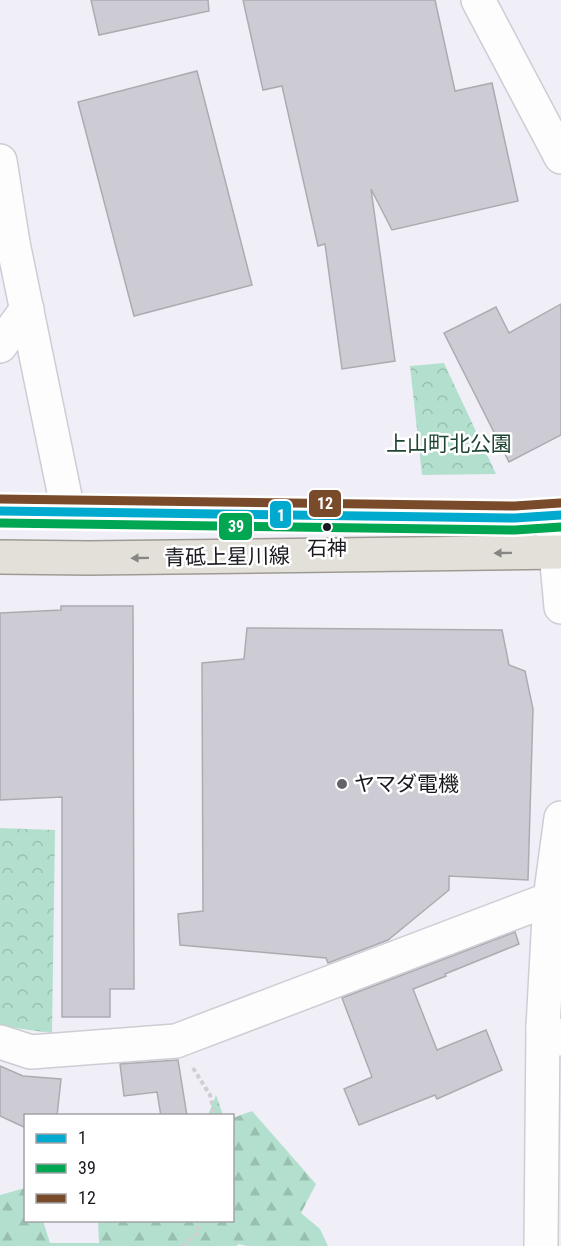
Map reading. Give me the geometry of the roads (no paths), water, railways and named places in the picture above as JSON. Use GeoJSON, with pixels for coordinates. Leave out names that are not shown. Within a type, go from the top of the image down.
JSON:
{"type":"FeatureCollection","features":[{"type":"Feature","properties":{"kind":"main road","name":"青砥上星川線"},"geometry":{"type":"LineString","coordinates":[[0,511],[515,518],[556,515]]}},
{"type":"Feature","properties":{"kind":"main road","name":"青砥上星川線"},"geometry":{"type":"LineString","coordinates":[[0,557],[558,552]]}},
{"type":"Feature","properties":{"kind":"street"},"geometry":{"type":"LineString","coordinates":[[478,0],[561,157]]}},
{"type":"Feature","properties":{"kind":"street"},"geometry":{"type":"LineString","coordinates":[[0,161],[7,244],[27,309],[69,512]]}},
{"type":"Feature","properties":{"kind":"street"},"geometry":{"type":"LineString","coordinates":[[0,346],[27,309]]}},
{"type":"Feature","properties":{"kind":"street"},"geometry":{"type":"LineString","coordinates":[[556,515],[561,607]]}},
{"type":"Feature","properties":{"kind":"street"},"geometry":{"type":"LineString","coordinates":[[541,1246],[552,1033],[554,913],[561,818]]}},
{"type":"Feature","properties":{"kind":"street"},"geometry":{"type":"LineString","coordinates":[[0,1042],[31,1052],[176,1041],[554,913]]}},
{"type":"Feature","properties":{"kind":"place","name":"石神"},"geometry":{"type":"Point","coordinates":[327,527]}},
{"type":"Feature","properties":{"kind":"place","name":"ヤマダ電機"},"geometry":{"type":"Point","coordinates":[342,784]}},
{"type":"Feature","properties":{"kind":"park label","name":"上山町北公園"},"geometry":{"type":"Point","coordinates":[449,444]}}]}
